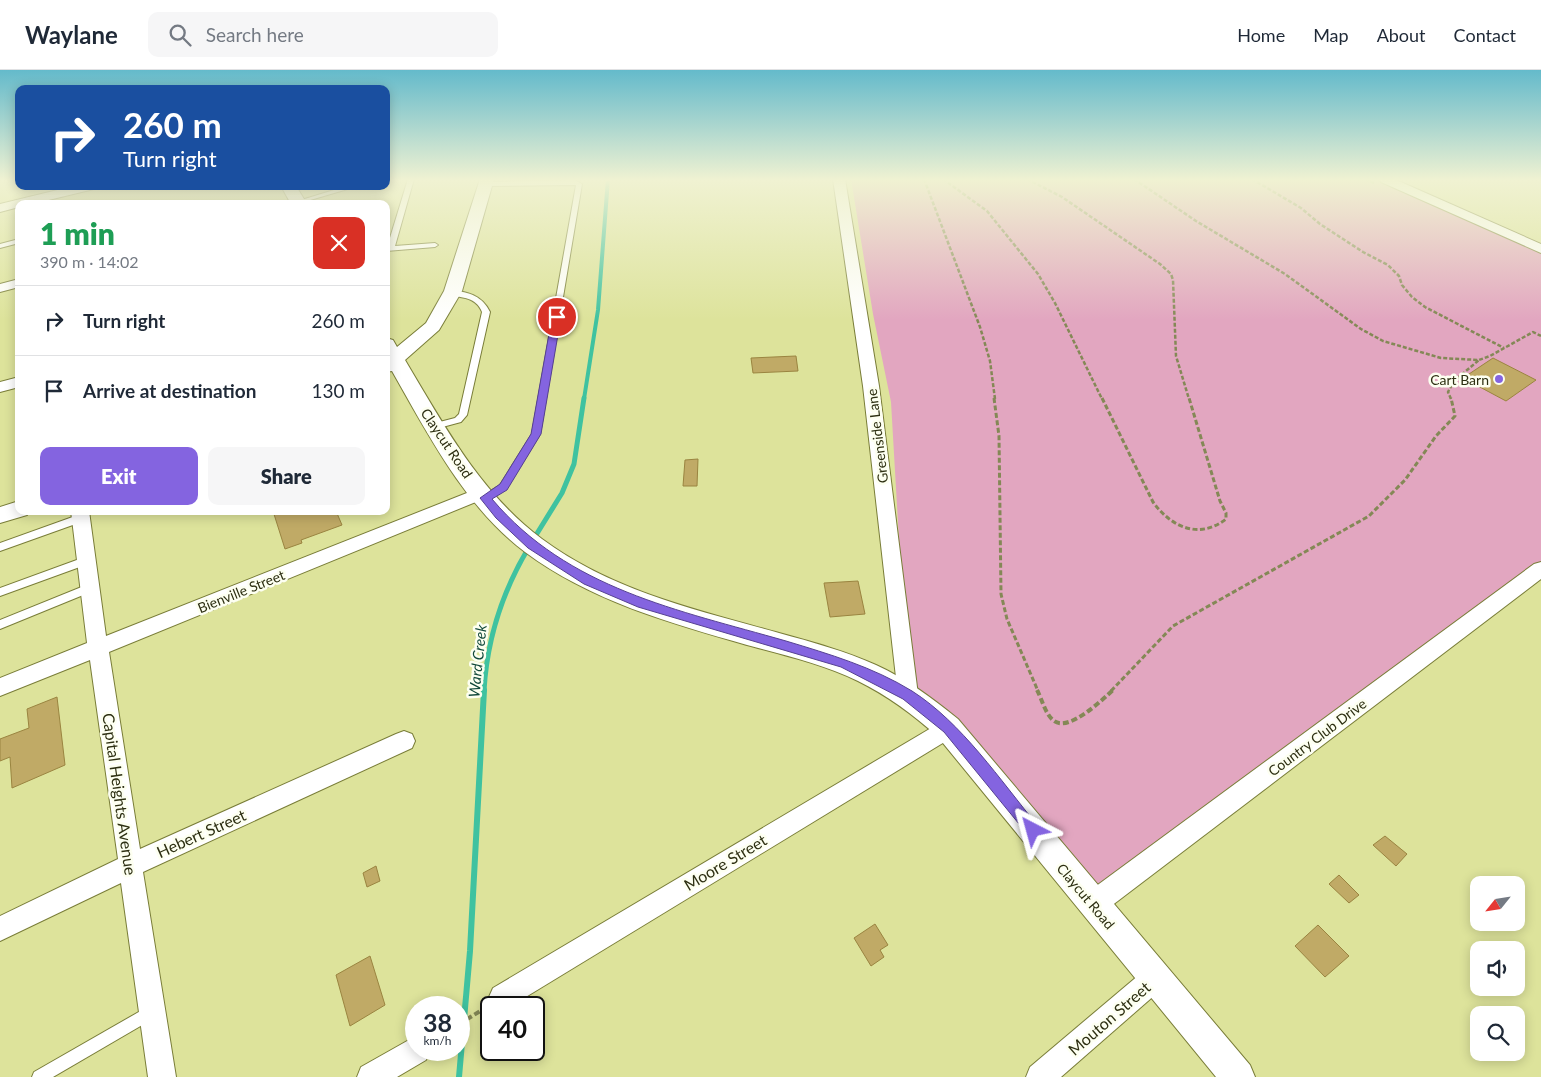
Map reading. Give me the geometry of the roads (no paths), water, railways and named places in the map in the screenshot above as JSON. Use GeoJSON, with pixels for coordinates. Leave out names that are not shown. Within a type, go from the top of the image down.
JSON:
{"type":"FeatureCollection","features":[{"type":"Feature","properties":{"kind":"street"},"geometry":{"type":"LineString","coordinates":[[390,356],[433,326],[452,293],[472,226]]}},
{"type":"Feature","properties":{"kind":"street","name":"Greenside Lane"},"geometry":{"type":"LineString","coordinates":[[847,226],[871,386],[908,695]]}},
{"type":"Feature","properties":{"kind":"street"},"geometry":{"type":"LineString","coordinates":[[1490,226],[1541,249]]}},
{"type":"Feature","properties":{"kind":"street"},"geometry":{"type":"LineString","coordinates":[[0,288],[15,284]]}},
{"type":"Feature","properties":{"kind":"street","name":"Claycut Road"},"geometry":{"type":"LineString","coordinates":[[390,358],[483,496],[508,524],[532,545],[557,562],[588,581],[638,603],[844,663],[908,695],[948,728],[1238,1077]]}},
{"type":"Feature","properties":{"kind":"street"},"geometry":{"type":"LineString","coordinates":[[0,387],[15,383]]}},
{"type":"Feature","properties":{"kind":"street","name":"Bienville Street"},"geometry":{"type":"LineString","coordinates":[[0,687],[483,496]]}},
{"type":"Feature","properties":{"kind":"street"},"geometry":{"type":"LineString","coordinates":[[0,515],[15,510]]}},
{"type":"Feature","properties":{"kind":"street","name":"Capital Heights Avenue"},"geometry":{"type":"LineString","coordinates":[[80,515],[85,561],[162,1077]]}},
{"type":"Feature","properties":{"kind":"street","name":"Country Club Drive"},"geometry":{"type":"LineString","coordinates":[[1093,904],[1541,569]]}},
{"type":"Feature","properties":{"kind":"street","name":"Moore Street"},"geometry":{"type":"LineString","coordinates":[[504,996],[948,728]]}},
{"type":"Feature","properties":{"kind":"street","name":"Hebert Street"},"geometry":{"type":"LineString","coordinates":[[0,929],[130,865],[404,741]]}},
{"type":"Feature","properties":{"kind":"street","name":"Mouton Street"},"geometry":{"type":"LineString","coordinates":[[1040,1077],[1155,978]]}},
{"type":"Feature","properties":{"kind":"street"},"geometry":{"type":"LineString","coordinates":[[371,1077],[405,1057]]}},
{"type":"Feature","properties":{"kind":"lane"},"geometry":{"type":"LineString","coordinates":[[390,245],[396,226]]}},
{"type":"Feature","properties":{"kind":"lane"},"geometry":{"type":"LineString","coordinates":[[483,496],[504,487],[536,434],[572,226]]}},
{"type":"Feature","properties":{"kind":"lane"},"geometry":{"type":"LineString","coordinates":[[0,246],[15,242]]}},
{"type":"Feature","properties":{"kind":"lane"},"geometry":{"type":"LineString","coordinates":[[390,248],[435,245]]}},
{"type":"Feature","properties":{"kind":"lane"},"geometry":{"type":"LineString","coordinates":[[435,426],[458,420],[463,415],[486,312],[484,303],[479,299],[452,293]]}},
{"type":"Feature","properties":{"kind":"lane"},"geometry":{"type":"LineString","coordinates":[[0,547],[78,515]]}},
{"type":"Feature","properties":{"kind":"lane"},"geometry":{"type":"LineString","coordinates":[[0,592],[85,561]]}},
{"type":"Feature","properties":{"kind":"lane"},"geometry":{"type":"LineString","coordinates":[[0,625],[89,588]]}},
{"type":"Feature","properties":{"kind":"lane"},"geometry":{"type":"LineString","coordinates":[[39,1077],[152,1012]]}},
{"type":"Feature","properties":{"kind":"waterway","name":"Ward Creek"},"geometry":{"type":"LineString","coordinates":[[584,399],[598,310],[604,226]]}},
{"type":"Feature","properties":{"kind":"waterway","name":"Ward Creek"},"geometry":{"type":"LineString","coordinates":[[533,540],[562,493],[574,464],[584,398]]}},
{"type":"Feature","properties":{"kind":"waterway","name":"Ward Creek"},"geometry":{"type":"LineString","coordinates":[[484,691],[492,634],[511,581],[529,547]]}},
{"type":"Feature","properties":{"kind":"waterway","name":"Ward Creek"},"geometry":{"type":"LineString","coordinates":[[459,1077],[470,951],[484,690]]}},
{"type":"Feature","properties":{"kind":"place","name":"Cart Barn"},"geometry":{"type":"Point","coordinates":[1499,379]}}]}
